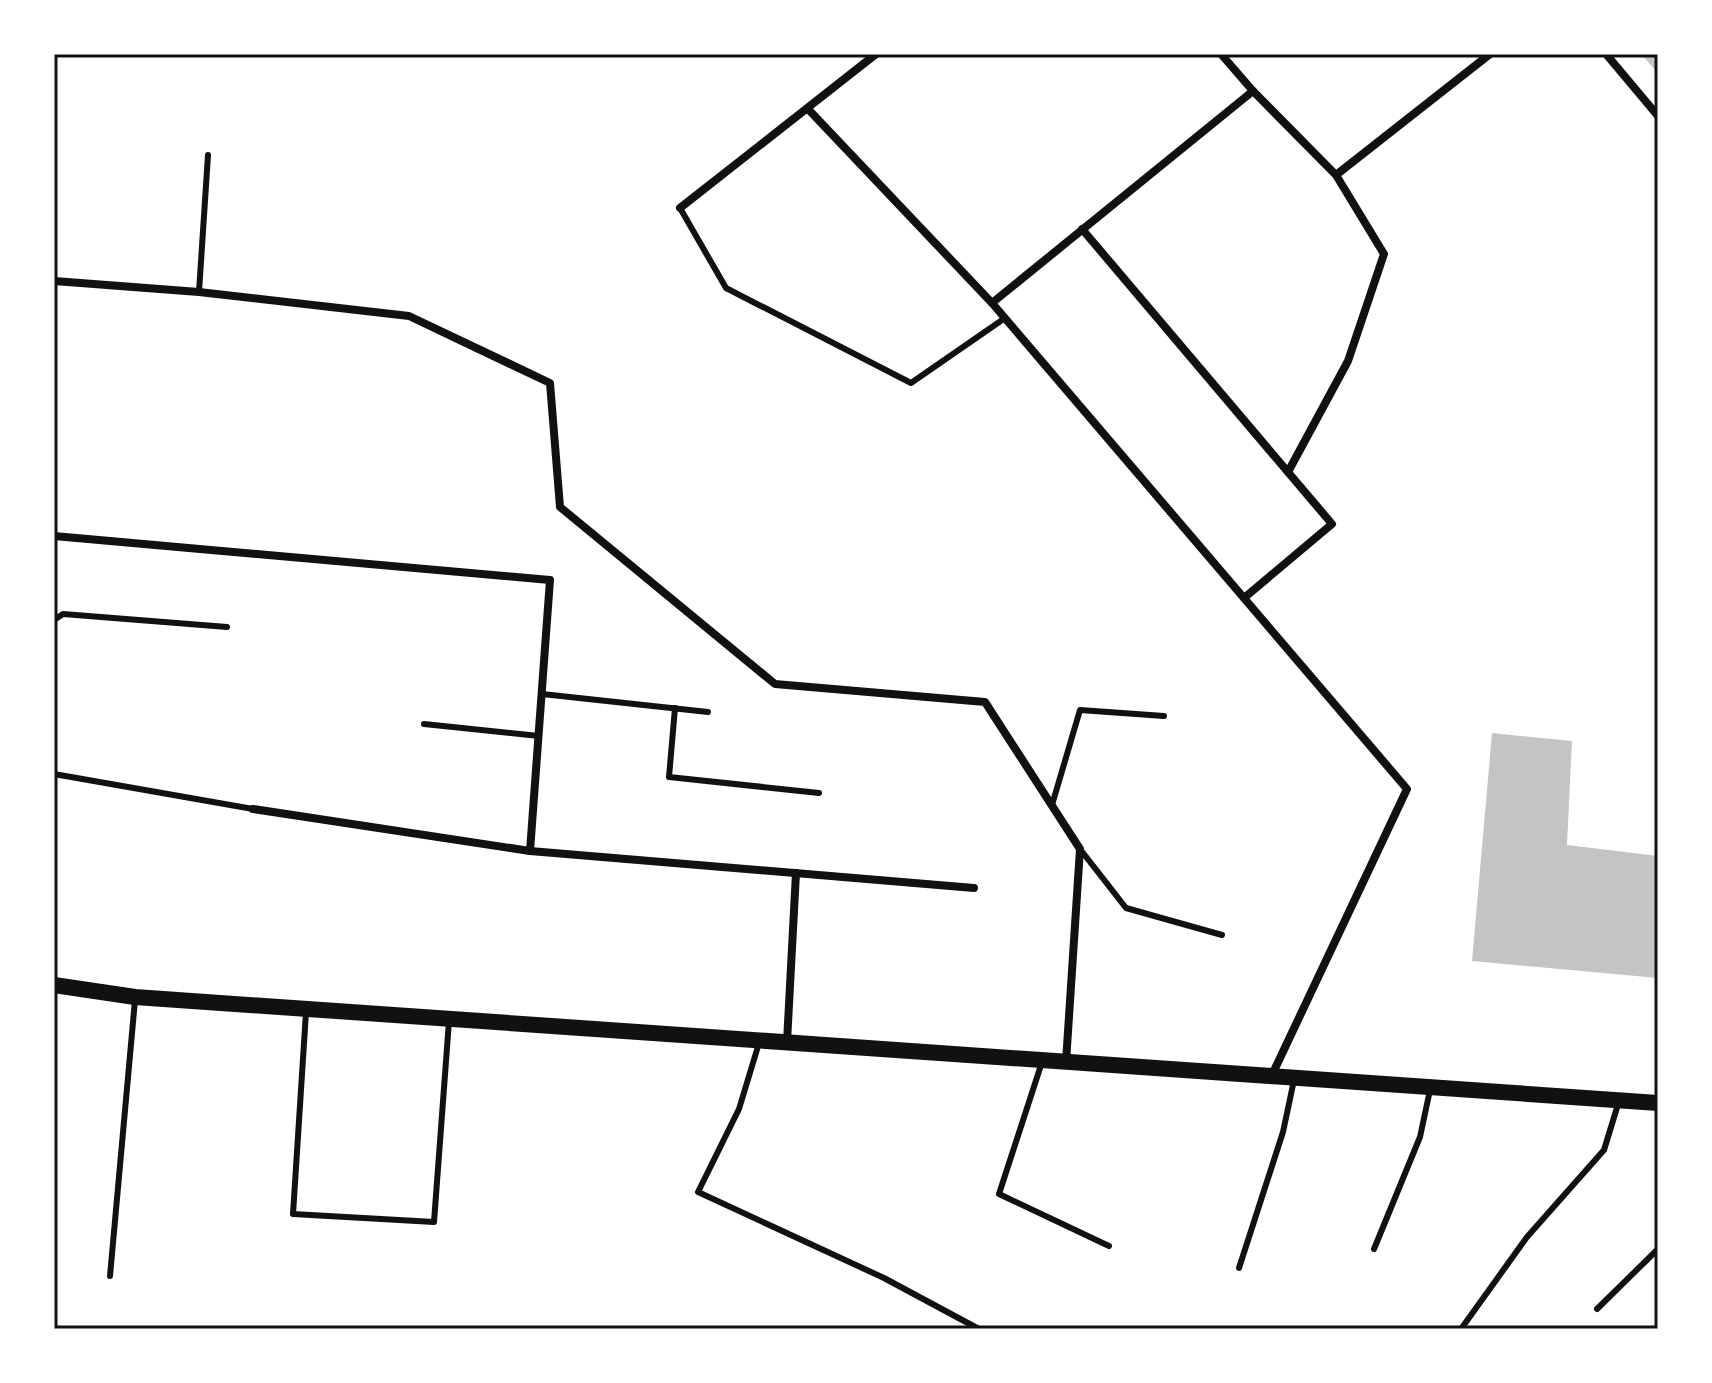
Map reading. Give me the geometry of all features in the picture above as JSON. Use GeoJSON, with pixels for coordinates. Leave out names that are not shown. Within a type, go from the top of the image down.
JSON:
{"type":"FeatureCollection","features":[{"type":"Feature","properties":{"kind":"main road"},"geometry":{"type":"LineString","coordinates":[[54,985],[135,997],[1658,1103]]}},
{"type":"Feature","properties":{"kind":"street"},"geometry":{"type":"LineString","coordinates":[[680,208],[876,54]]}},
{"type":"Feature","properties":{"kind":"street"},"geometry":{"type":"LineString","coordinates":[[1221,54],[1336,175],[1384,254],[1348,361],[1288,472]]}},
{"type":"Feature","properties":{"kind":"street"},"geometry":{"type":"LineString","coordinates":[[1336,175],[1490,54]]}},
{"type":"Feature","properties":{"kind":"street"},"geometry":{"type":"LineString","coordinates":[[1606,54],[1658,116]]}},
{"type":"Feature","properties":{"kind":"street"},"geometry":{"type":"LineString","coordinates":[[992,303],[1253,91]]}},
{"type":"Feature","properties":{"kind":"street"},"geometry":{"type":"LineString","coordinates":[[808,109],[992,303],[1407,789],[1272,1076]]}},
{"type":"Feature","properties":{"kind":"street"},"geometry":{"type":"LineString","coordinates":[[1082,229],[1332,524],[1244,598]]}},
{"type":"Feature","properties":{"kind":"street"},"geometry":{"type":"LineString","coordinates":[[54,281],[199,292],[409,316],[550,383],[560,507],[775,684],[985,702],[1080,849],[1066,1062]]}},
{"type":"Feature","properties":{"kind":"street"},"geometry":{"type":"LineString","coordinates":[[54,536],[550,580],[530,851]]}},
{"type":"Feature","properties":{"kind":"street"},"geometry":{"type":"LineString","coordinates":[[253,809],[530,851],[974,888]]}},
{"type":"Feature","properties":{"kind":"street"},"geometry":{"type":"LineString","coordinates":[[787,1042],[796,873]]}},
{"type":"Feature","properties":{"kind":"lane"},"geometry":{"type":"LineString","coordinates":[[199,292],[208,155]]}},
{"type":"Feature","properties":{"kind":"lane"},"geometry":{"type":"LineString","coordinates":[[680,208],[726,288],[911,383],[1005,318]]}},
{"type":"Feature","properties":{"kind":"lane"},"geometry":{"type":"LineString","coordinates":[[54,620],[63,614],[227,627]]}},
{"type":"Feature","properties":{"kind":"lane"},"geometry":{"type":"LineString","coordinates":[[542,694],[708,712]]}},
{"type":"Feature","properties":{"kind":"lane"},"geometry":{"type":"LineString","coordinates":[[675,708],[669,777],[819,793]]}},
{"type":"Feature","properties":{"kind":"lane"},"geometry":{"type":"LineString","coordinates":[[1052,805],[1080,710],[1164,716]]}},
{"type":"Feature","properties":{"kind":"lane"},"geometry":{"type":"LineString","coordinates":[[424,724],[539,736]]}},
{"type":"Feature","properties":{"kind":"lane"},"geometry":{"type":"LineString","coordinates":[[54,774],[253,809]]}},
{"type":"Feature","properties":{"kind":"lane"},"geometry":{"type":"LineString","coordinates":[[1080,849],[1126,908],[1222,935]]}},
{"type":"Feature","properties":{"kind":"lane"},"geometry":{"type":"LineString","coordinates":[[110,1276],[135,997]]}},
{"type":"Feature","properties":{"kind":"lane"},"geometry":{"type":"LineString","coordinates":[[306,1009],[293,1214],[434,1222],[449,1018]]}},
{"type":"Feature","properties":{"kind":"lane"},"geometry":{"type":"LineString","coordinates":[[760,1040],[739,1109],[698,1192],[884,1278],[979,1329]]}},
{"type":"Feature","properties":{"kind":"lane"},"geometry":{"type":"LineString","coordinates":[[1043,1060],[999,1194],[1109,1246]]}},
{"type":"Feature","properties":{"kind":"lane"},"geometry":{"type":"LineString","coordinates":[[1239,1268],[1283,1132],[1294,1077]]}},
{"type":"Feature","properties":{"kind":"lane"},"geometry":{"type":"LineString","coordinates":[[1374,1249],[1420,1137],[1430,1087]]}},
{"type":"Feature","properties":{"kind":"lane"},"geometry":{"type":"LineString","coordinates":[[1461,1329],[1527,1237],[1604,1150],[1619,1101]]}},
{"type":"Feature","properties":{"kind":"lane"},"geometry":{"type":"LineString","coordinates":[[1597,1309],[1658,1249]]}},
{"type":"Feature","properties":{"kind":"building"},"geometry":{"type":"Polygon","coordinates":[[[1641,54],[1658,54],[1658,73],[1641,54]]]}},
{"type":"Feature","properties":{"kind":"building"},"geometry":{"type":"Polygon","coordinates":[[[1492,733],[1572,741],[1567,845],[1658,856],[1658,978],[1472,961],[1492,733]]]}}]}
